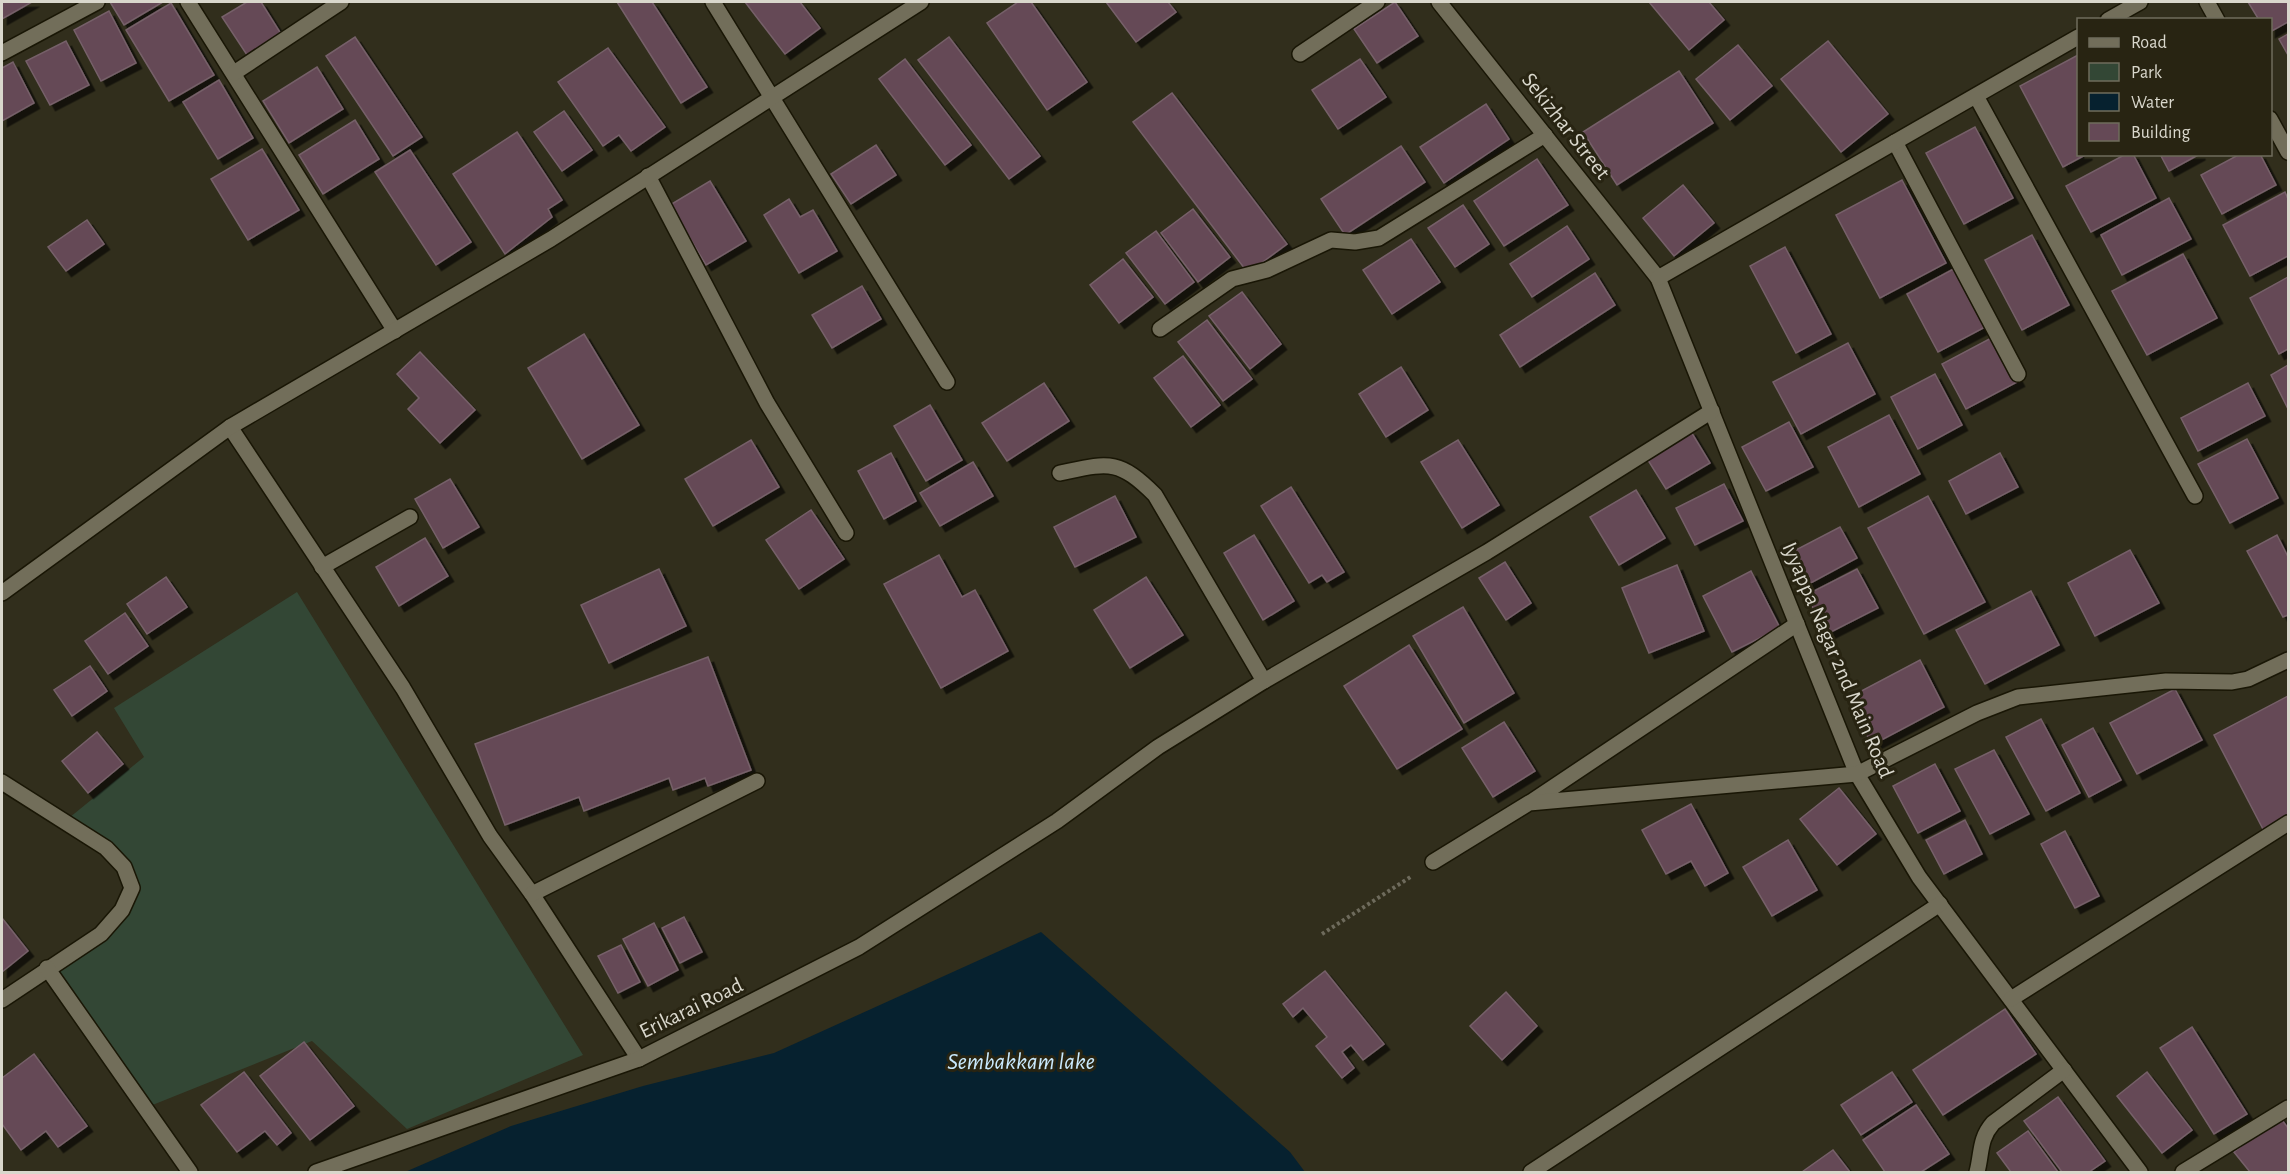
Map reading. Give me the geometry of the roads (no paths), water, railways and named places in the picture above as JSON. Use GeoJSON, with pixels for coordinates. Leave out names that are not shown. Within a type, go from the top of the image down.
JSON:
{"type":"FeatureCollection","features":[{"type":"Feature","properties":{"kind":"street"},"geometry":{"type":"LineString","coordinates":[[2,53],[97,2]]}},
{"type":"Feature","properties":{"kind":"street"},"geometry":{"type":"LineString","coordinates":[[188,2],[395,331]]}},
{"type":"Feature","properties":{"kind":"street"},"geometry":{"type":"LineString","coordinates":[[234,73],[341,2]]}},
{"type":"Feature","properties":{"kind":"street"},"geometry":{"type":"LineString","coordinates":[[713,2],[947,382]]}},
{"type":"Feature","properties":{"kind":"street"},"geometry":{"type":"LineString","coordinates":[[2,593],[230,427],[551,238],[770,96],[921,2]]}},
{"type":"Feature","properties":{"kind":"street"},"geometry":{"type":"LineString","coordinates":[[1300,54],[1377,2]]}},
{"type":"Feature","properties":{"kind":"street","name":"Sekizhar Street"},"geometry":{"type":"LineString","coordinates":[[1439,2],[1658,278]]}},
{"type":"Feature","properties":{"kind":"street"},"geometry":{"type":"LineString","coordinates":[[2112,18],[2140,2]]}},
{"type":"Feature","properties":{"kind":"street"},"geometry":{"type":"LineString","coordinates":[[2207,2],[2216,18]]}},
{"type":"Feature","properties":{"kind":"street"},"geometry":{"type":"LineString","coordinates":[[1658,278],[2077,38]]}},
{"type":"Feature","properties":{"kind":"street"},"geometry":{"type":"LineString","coordinates":[[1976,96],[2195,496]]}},
{"type":"Feature","properties":{"kind":"street"},"geometry":{"type":"LineString","coordinates":[[2272,120],[2289,152]]}},
{"type":"Feature","properties":{"kind":"street"},"geometry":{"type":"LineString","coordinates":[[1160,329],[1232,279],[1267,270],[1330,240],[1355,242],[1379,238],[1545,135]]}},
{"type":"Feature","properties":{"kind":"street"},"geometry":{"type":"LineString","coordinates":[[1895,142],[2018,374]]}},
{"type":"Feature","properties":{"kind":"street"},"geometry":{"type":"LineString","coordinates":[[648,176],[767,403],[846,533]]}},
{"type":"Feature","properties":{"kind":"street","name":"Iyyappa Nagar 2nd Main Road"},"geometry":{"type":"LineString","coordinates":[[1658,278],[1857,774],[1919,877],[2140,1173]]}},
{"type":"Feature","properties":{"kind":"street","name":"Erikarai Road"},"geometry":{"type":"LineString","coordinates":[[316,1173],[639,1059],[859,947],[1057,821],[1158,747],[1264,681],[1487,552],[1712,411]]}},
{"type":"Feature","properties":{"kind":"street"},"geometry":{"type":"LineString","coordinates":[[230,427],[403,688],[490,836],[532,894],[639,1059]]}},
{"type":"Feature","properties":{"kind":"street"},"geometry":{"type":"LineString","coordinates":[[1060,472],[1105,463],[1132,472],[1155,495],[1264,681]]}},
{"type":"Feature","properties":{"kind":"street"},"geometry":{"type":"LineString","coordinates":[[322,567],[410,517]]}},
{"type":"Feature","properties":{"kind":"street"},"geometry":{"type":"LineString","coordinates":[[1433,862],[1529,803],[1797,624]]}},
{"type":"Feature","properties":{"kind":"street"},"geometry":{"type":"LineString","coordinates":[[1529,803],[1857,774],[1977,713],[2018,697],[2166,681],[2232,682],[2248,679],[2289,660]]}},
{"type":"Feature","properties":{"kind":"street"},"geometry":{"type":"LineString","coordinates":[[532,894],[758,781]]}},
{"type":"Feature","properties":{"kind":"street"},"geometry":{"type":"LineString","coordinates":[[2,782],[106,848],[124,867],[132,888],[122,910],[101,934],[2,1000]]}},
{"type":"Feature","properties":{"kind":"street"},"geometry":{"type":"LineString","coordinates":[[2011,999],[2289,823]]}},
{"type":"Feature","properties":{"kind":"street"},"geometry":{"type":"LineString","coordinates":[[1531,1173],[1940,904]]}},
{"type":"Feature","properties":{"kind":"street"},"geometry":{"type":"LineString","coordinates":[[47,969],[190,1173]]}},
{"type":"Feature","properties":{"kind":"street"},"geometry":{"type":"LineString","coordinates":[[1977,1173],[1980,1142],[1985,1131],[2064,1070]]}},
{"type":"Feature","properties":{"kind":"street"},"geometry":{"type":"LineString","coordinates":[[2183,1173],[2289,1108]]}},
{"type":"Feature","properties":{"kind":"water","name":"Sembakkam lake"},"geometry":{"type":"Polygon","coordinates":[[[1041,932],[1290,1152],[1305,1172],[405,1172],[511,1126],[643,1086],[774,1053],[1041,932]]]}}]}
